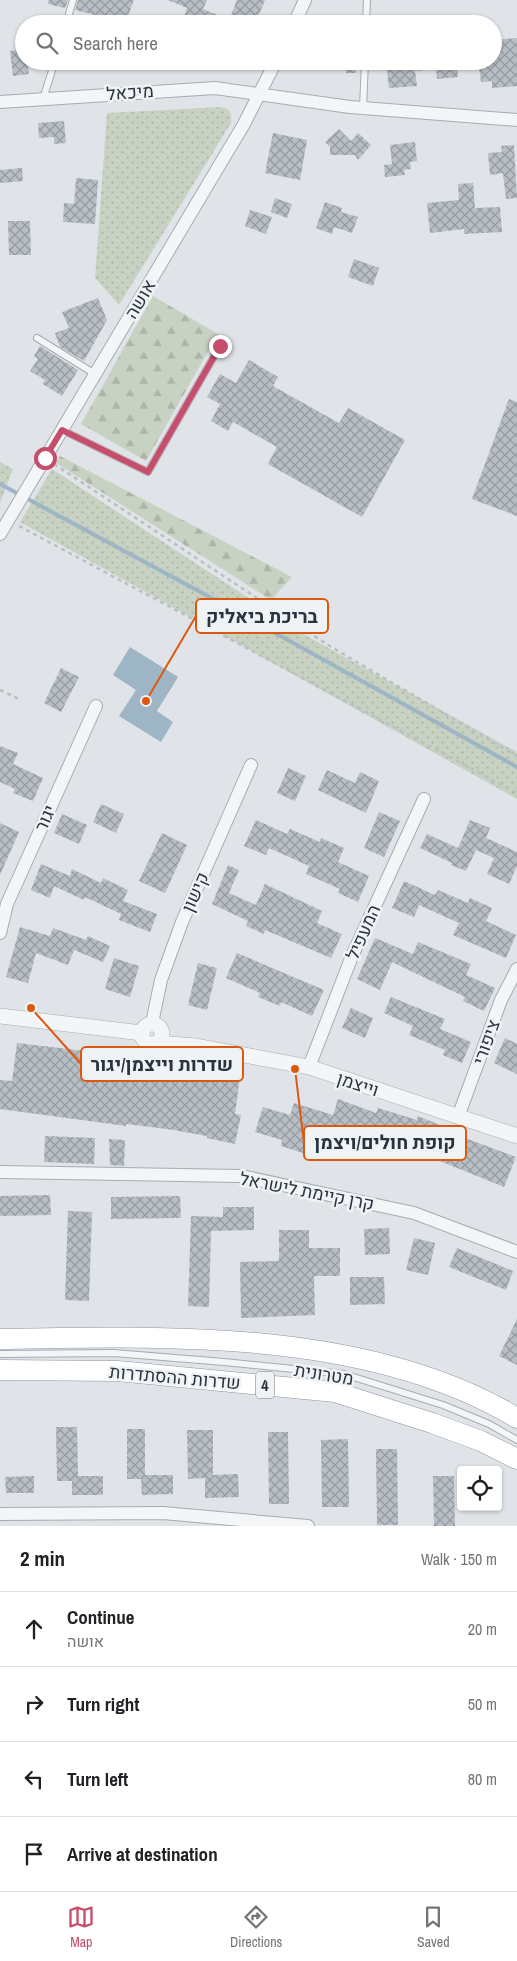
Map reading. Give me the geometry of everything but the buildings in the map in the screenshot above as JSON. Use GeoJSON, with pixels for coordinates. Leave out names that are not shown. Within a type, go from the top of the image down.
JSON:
{"type":"FeatureCollection","features":[{"type":"Feature","properties":{"kind":"highway","name":"שדרות ההסתדרות"},"geometry":{"type":"LineString","coordinates":[[0,1339],[114,1337],[230,1341],[347,1355],[444,1382],[495,1405],[517,1418]]}},
{"type":"Feature","properties":{"kind":"highway","name":"שדרות ההסתדרות"},"geometry":{"type":"LineString","coordinates":[[0,1370],[118,1371],[335,1392],[481,1441],[517,1459]]}},
{"type":"Feature","properties":{"kind":"street"},"geometry":{"type":"LineString","coordinates":[[298,15],[305,0]]}},
{"type":"Feature","properties":{"kind":"street","name":"אושה"},"geometry":{"type":"LineString","coordinates":[[0,534],[215,172],[272,70]]}},
{"type":"Feature","properties":{"kind":"street","name":"מיכאל"},"geometry":{"type":"LineString","coordinates":[[0,102],[216,88],[363,108],[517,120]]}},
{"type":"Feature","properties":{"kind":"street","name":"יגור"},"geometry":{"type":"LineString","coordinates":[[0,933],[7,904],[96,706]]}},
{"type":"Feature","properties":{"kind":"street","name":"קישון"},"geometry":{"type":"LineString","coordinates":[[151,1028],[161,980],[182,922],[251,766]]}},
{"type":"Feature","properties":{"kind":"street","name":"המעפיל"},"geometry":{"type":"LineString","coordinates":[[309,1067],[352,956],[424,799]]}},
{"type":"Feature","properties":{"kind":"street","name":"ציפורי"},"geometry":{"type":"LineString","coordinates":[[458,1117],[502,1000],[517,968]]}},
{"type":"Feature","properties":{"kind":"street","name":"וייצמן"},"geometry":{"type":"LineString","coordinates":[[0,1016],[151,1028],[196,1046]]}},
{"type":"Feature","properties":{"kind":"street","name":"וייצמן"},"geometry":{"type":"LineString","coordinates":[[151,1028],[146,1042],[196,1046],[309,1067],[517,1136]]}},
{"type":"Feature","properties":{"kind":"street","name":"קרן קיימת לישראל"},"geometry":{"type":"LineString","coordinates":[[0,1172],[241,1176],[414,1213],[517,1252]]}},
{"type":"Feature","properties":{"kind":"street"},"geometry":{"type":"LineString","coordinates":[[0,1514],[163,1513],[308,1526]]}},
{"type":"Feature","properties":{"kind":"lane"},"geometry":{"type":"LineString","coordinates":[[69,15],[73,0]]}},
{"type":"Feature","properties":{"kind":"lane"},"geometry":{"type":"LineString","coordinates":[[366,15],[367,0]]}},
{"type":"Feature","properties":{"kind":"lane"},"geometry":{"type":"LineString","coordinates":[[43,99],[52,70]]}},
{"type":"Feature","properties":{"kind":"lane"},"geometry":{"type":"LineString","coordinates":[[363,108],[365,70]]}},
{"type":"Feature","properties":{"kind":"lane"},"geometry":{"type":"LineString","coordinates":[[37,338],[95,374]]}},
{"type":"Feature","properties":{"kind":"lane"},"geometry":{"type":"LineString","coordinates":[[62,430],[148,472],[220,346]]}},
{"type":"Feature","properties":{"kind":"lane","name":"מטרונית"},"geometry":{"type":"LineString","coordinates":[[0,1354],[114,1353],[344,1374],[443,1405],[489,1424],[517,1440]]}},
{"type":"Feature","properties":{"kind":"path"},"geometry":{"type":"LineString","coordinates":[[45,458],[328,645],[517,756]]}},
{"type":"Feature","properties":{"kind":"path"},"geometry":{"type":"LineString","coordinates":[[8,520],[517,793]]}},
{"type":"Feature","properties":{"kind":"path"},"geometry":{"type":"LineString","coordinates":[[0,690],[21,700]]}},
{"type":"Feature","properties":{"kind":"green space"},"geometry":{"type":"Polygon","coordinates":[[[221,107],[229,110],[231,123],[119,305],[95,278],[107,113],[221,107]]]}},
{"type":"Feature","properties":{"kind":"green space"},"geometry":{"type":"Polygon","coordinates":[[[153,296],[218,334],[146,461],[81,424],[153,296]]]}},
{"type":"Feature","properties":{"kind":"green space"},"geometry":{"type":"Polygon","coordinates":[[[60,456],[292,577],[271,600],[56,463],[60,456]]]}},
{"type":"Feature","properties":{"kind":"green space"},"geometry":{"type":"Polygon","coordinates":[[[0,462],[13,469],[0,503],[0,462]]]}},
{"type":"Feature","properties":{"kind":"green space"},"geometry":{"type":"Polygon","coordinates":[[[52,469],[305,635],[517,752],[517,799],[20,522],[52,469]]]}},
{"type":"Feature","properties":{"kind":"water"},"geometry":{"type":"Polygon","coordinates":[[[130,647],[178,677],[157,711],[173,722],[161,742],[119,716],[136,690],[113,675],[130,647]]]}},
{"type":"Feature","properties":{"kind":"waterway"},"geometry":{"type":"LineString","coordinates":[[0,484],[230,608],[517,767]]}},
{"type":"Feature","properties":{"kind":"place","name":"בריכת ביאליק"},"geometry":{"type":"Point","coordinates":[146,701]}},
{"type":"Feature","properties":{"kind":"place","name":"שדרות וייצמן/יגור"},"geometry":{"type":"Point","coordinates":[31,1008]}},
{"type":"Feature","properties":{"kind":"place","name":"קופת חולים/ויצמן"},"geometry":{"type":"Point","coordinates":[295,1069]}},
{"type":"Feature","properties":{"kind":"route"},"geometry":{"type":"LineString","coordinates":[[45,458],[62,430],[148,472],[220,346]]}}]}
